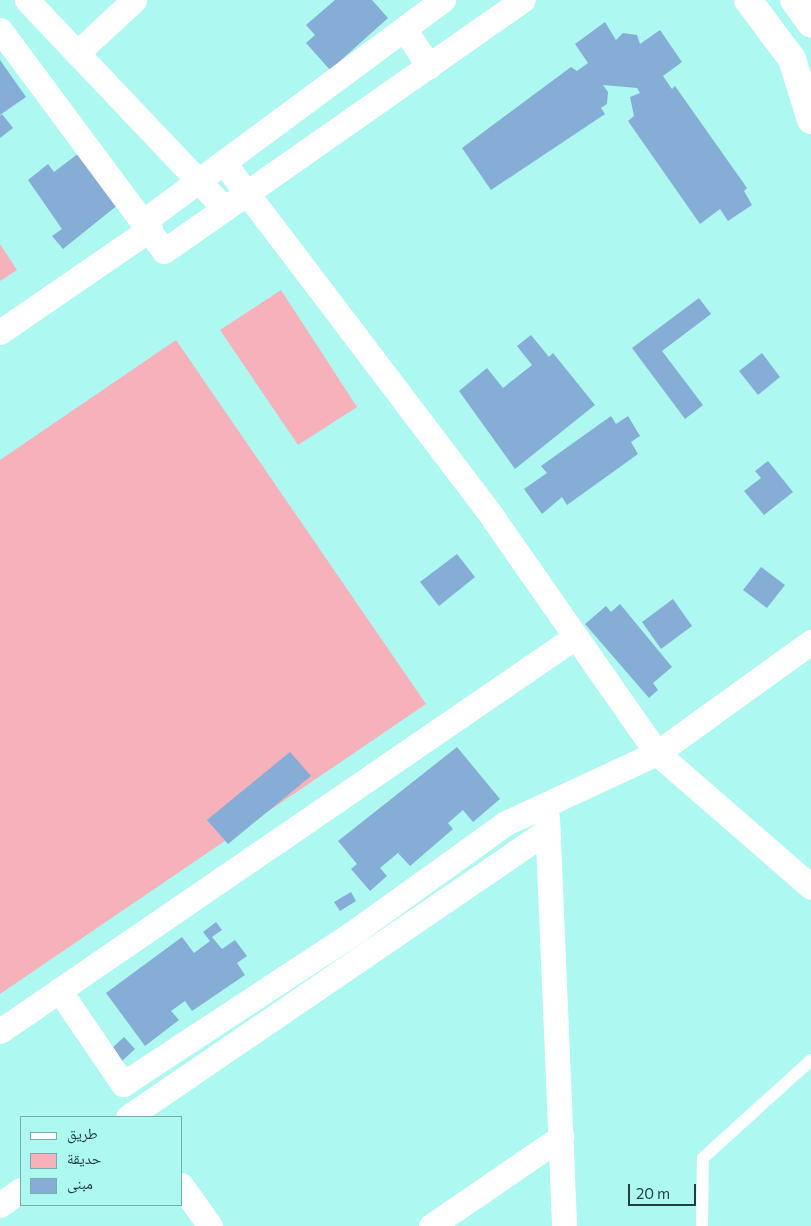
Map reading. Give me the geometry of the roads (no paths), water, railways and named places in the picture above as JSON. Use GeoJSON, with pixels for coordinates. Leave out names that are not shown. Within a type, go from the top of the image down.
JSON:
{"type":"FeatureCollection","features":[{"type":"Feature","properties":{"kind":"main road"},"geometry":{"type":"LineString","coordinates":[[748,0],[792,59],[811,120]]}},
{"type":"Feature","properties":{"kind":"street"},"geometry":{"type":"LineString","coordinates":[[27,0],[224,208]]}},
{"type":"Feature","properties":{"kind":"street"},"geometry":{"type":"LineString","coordinates":[[77,52],[134,0]]}},
{"type":"Feature","properties":{"kind":"street"},"geometry":{"type":"LineString","coordinates":[[0,332],[147,225],[198,180],[224,163],[443,0]]}},
{"type":"Feature","properties":{"kind":"street"},"geometry":{"type":"LineString","coordinates":[[0,30],[147,225],[164,251],[523,0]]}},
{"type":"Feature","properties":{"kind":"street"},"geometry":{"type":"LineString","coordinates":[[404,29],[429,66]]}},
{"type":"Feature","properties":{"kind":"street"},"geometry":{"type":"LineString","coordinates":[[224,163],[245,194],[493,518],[657,753],[811,887]]}},
{"type":"Feature","properties":{"kind":"street"},"geometry":{"type":"LineString","coordinates":[[0,1031],[575,637]]}},
{"type":"Feature","properties":{"kind":"street"},"geometry":{"type":"LineString","coordinates":[[59,990],[123,1084],[357,930],[506,823],[546,802],[657,753],[811,642]]}},
{"type":"Feature","properties":{"kind":"street"},"geometry":{"type":"LineString","coordinates":[[546,802],[564,1226]]}},
{"type":"Feature","properties":{"kind":"street"},"geometry":{"type":"LineString","coordinates":[[132,1116],[547,830]]}},
{"type":"Feature","properties":{"kind":"street"},"geometry":{"type":"LineString","coordinates":[[431,1226],[561,1137]]}},
{"type":"Feature","properties":{"kind":"street"},"geometry":{"type":"LineString","coordinates":[[182,1186],[210,1226]]}},
{"type":"Feature","properties":{"kind":"street"},"geometry":{"type":"LineString","coordinates":[[0,1205],[20,1191]]}},
{"type":"Feature","properties":{"kind":"lane"},"geometry":{"type":"LineString","coordinates":[[702,1226],[703,1158],[811,1060]]}}]}
